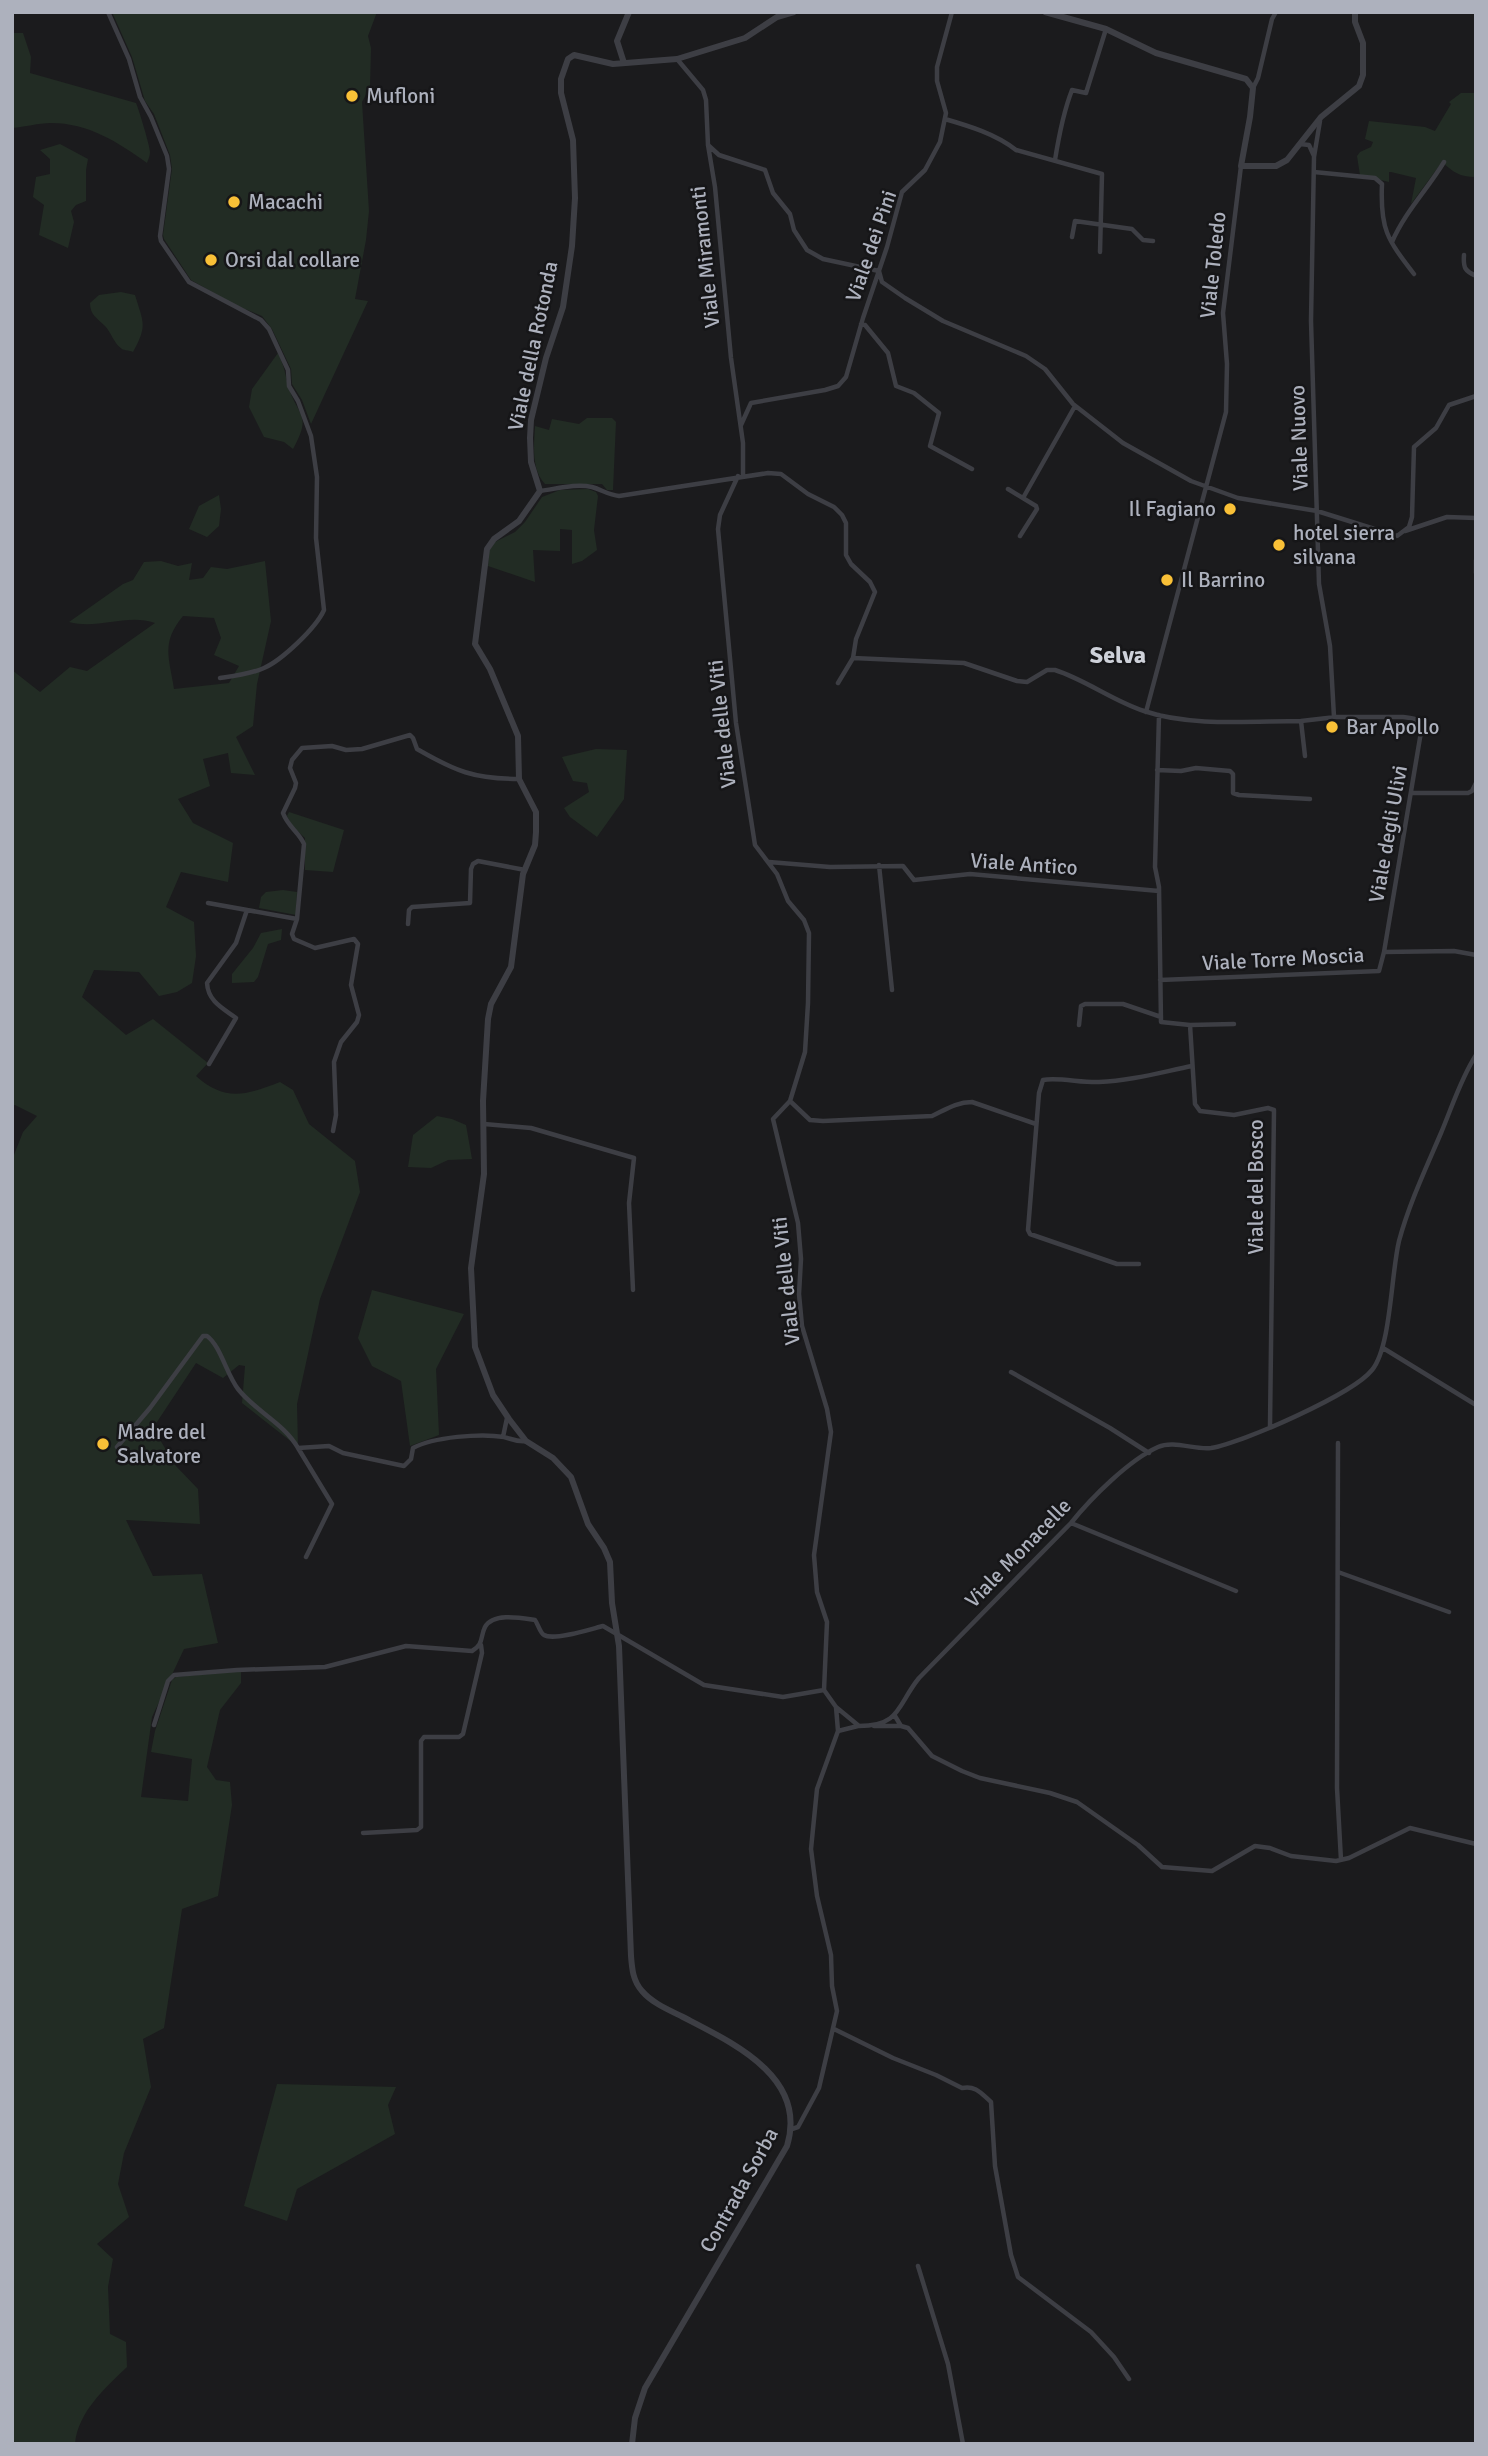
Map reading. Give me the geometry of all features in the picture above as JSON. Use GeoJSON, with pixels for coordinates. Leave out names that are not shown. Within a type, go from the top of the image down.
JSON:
{"type":"FeatureCollection","features":[{"type":"Feature","properties":{"kind":"street"},"geometry":{"type":"LineString","coordinates":[[108,12],[129,59],[140,97],[167,156],[169,169],[161,241],[189,282],[257,316],[269,329],[288,370],[289,386],[298,401],[311,436],[317,477],[316,538],[324,610],[301,638],[264,668],[220,678]]}},
{"type":"Feature","properties":{"kind":"street"},"geometry":{"type":"LineString","coordinates":[[629,12],[617,41],[624,63],[677,59],[745,38],[778,17],[794,12]]}},
{"type":"Feature","properties":{"kind":"street","name":"Viale dei Pini"},"geometry":{"type":"LineString","coordinates":[[741,425],[751,403],[825,390],[838,386],[846,377],[902,192],[925,170],[940,142],[946,113],[937,82],[937,67],[952,12]]}},
{"type":"Feature","properties":{"kind":"street"},"geometry":{"type":"LineString","coordinates":[[1045,12],[1106,29],[1156,53],[1246,79],[1253,88],[1276,12]]}},
{"type":"Feature","properties":{"kind":"street"},"geometry":{"type":"LineString","coordinates":[[1241,166],[1276,166],[1287,160],[1321,117],[1359,86],[1363,75],[1363,43],[1355,22],[1355,12]]}},
{"type":"Feature","properties":{"kind":"street"},"geometry":{"type":"LineString","coordinates":[[1055,160],[1067,102],[1072,90],[1086,93],[1106,29]]}},
{"type":"Feature","properties":{"kind":"street","name":"Viale della Rotonda"},"geometry":{"type":"LineString","coordinates":[[540,491],[531,462],[531,420],[562,307],[572,246],[575,199],[573,140],[561,93],[561,79],[568,59],[574,55],[603,63],[624,63]]}},
{"type":"Feature","properties":{"kind":"street","name":"Viale Miramonti"},"geometry":{"type":"LineString","coordinates":[[677,59],[704,90],[706,100],[708,145],[741,425],[741,476]]}},
{"type":"Feature","properties":{"kind":"street","name":"Viale Toledo"},"geometry":{"type":"LineString","coordinates":[[1146,712],[1226,412],[1227,364],[1223,313],[1253,88]]}},
{"type":"Feature","properties":{"kind":"street","name":"Viale Nuovo"},"geometry":{"type":"LineString","coordinates":[[1321,117],[1314,157],[1311,321],[1319,584],[1330,646],[1334,717]]}},
{"type":"Feature","properties":{"kind":"street"},"geometry":{"type":"LineString","coordinates":[[945,119],[972,127],[1016,150],[1102,174],[1100,252]]}},
{"type":"Feature","properties":{"kind":"street"},"geometry":{"type":"LineString","coordinates":[[1309,131],[1316,139]]}},
{"type":"Feature","properties":{"kind":"street","name":"Viale Nuovo"},"geometry":{"type":"LineString","coordinates":[[1309,131],[1314,157]]}},
{"type":"Feature","properties":{"kind":"street"},"geometry":{"type":"LineString","coordinates":[[1300,144],[1305,143],[1312,148]]}},
{"type":"Feature","properties":{"kind":"street"},"geometry":{"type":"LineString","coordinates":[[708,145],[719,155],[765,170],[773,193],[790,214],[794,230],[804,246],[816,256],[879,271],[882,282],[934,315],[1026,356],[1045,369],[1076,406],[1123,443],[1206,487],[1238,498],[1317,511],[1397,536],[1447,517],[1476,518]]}},
{"type":"Feature","properties":{"kind":"street"},"geometry":{"type":"LineString","coordinates":[[1392,243],[1399,225],[1430,186],[1444,162]]}},
{"type":"Feature","properties":{"kind":"street"},"geometry":{"type":"LineString","coordinates":[[1314,172],[1379,180],[1382,184],[1381,219],[1392,243],[1414,274]]}},
{"type":"Feature","properties":{"kind":"street"},"geometry":{"type":"LineString","coordinates":[[1072,237],[1075,221],[1132,229],[1143,240],[1153,241]]}},
{"type":"Feature","properties":{"kind":"street"},"geometry":{"type":"LineString","coordinates":[[1464,255],[1463,266],[1466,271],[1476,276]]}},
{"type":"Feature","properties":{"kind":"street"},"geometry":{"type":"LineString","coordinates":[[861,324],[866,325],[888,353],[896,386],[914,393],[939,413],[930,446],[972,469]]}},
{"type":"Feature","properties":{"kind":"street"},"geometry":{"type":"LineString","coordinates":[[1405,531],[1412,517],[1414,447],[1436,428],[1449,405],[1476,396]]}},
{"type":"Feature","properties":{"kind":"street"},"geometry":{"type":"LineString","coordinates":[[1023,498],[1076,406]]}},
{"type":"Feature","properties":{"kind":"street"},"geometry":{"type":"LineString","coordinates":[[333,1131],[337,1115],[334,1062],[341,1042],[357,1022],[359,1015],[351,985],[358,944],[354,939],[315,948],[294,939],[292,934],[297,919],[304,844],[290,828],[283,813],[296,783],[289,768],[302,748],[323,746],[346,750],[362,749],[410,735],[417,749],[456,771],[486,778],[519,779],[519,736],[490,669],[475,644],[486,549],[494,539],[519,521],[540,491],[577,486],[592,487],[619,496],[724,478],[782,474],[808,494],[835,507],[846,523],[846,555],[851,564],[870,582],[875,592],[856,639],[853,658],[838,683]]}},
{"type":"Feature","properties":{"kind":"street","name":"Viale delle Viti"},"geometry":{"type":"LineString","coordinates":[[741,476],[719,515],[718,529],[736,723],[747,804],[755,845],[777,874],[788,901],[804,920],[809,933],[805,1052],[790,1101],[775,1115],[773,1125],[799,1230],[802,1326],[827,1409],[831,1432],[814,1555],[817,1592],[827,1622],[824,1690]]}},
{"type":"Feature","properties":{"kind":"street"},"geometry":{"type":"LineString","coordinates":[[1008,489],[1037,509],[1020,536]]}},
{"type":"Feature","properties":{"kind":"street"},"geometry":{"type":"LineString","coordinates":[[1476,560],[1476,573]]}},
{"type":"Feature","properties":{"kind":"street"},"geometry":{"type":"LineString","coordinates":[[853,658],[964,663],[1027,682],[1047,670],[1055,670],[1146,712],[1159,715],[1202,720],[1301,721],[1334,717]]}},
{"type":"Feature","properties":{"kind":"street"},"geometry":{"type":"LineString","coordinates":[[1159,715],[1155,867],[1159,891],[1161,1022],[1190,1025],[1234,1024]]}},
{"type":"Feature","properties":{"kind":"street","name":"Viale degli Ulivi"},"geometry":{"type":"LineString","coordinates":[[1334,717],[1403,717],[1420,721],[1422,726],[1384,952]]}},
{"type":"Feature","properties":{"kind":"street"},"geometry":{"type":"LineString","coordinates":[[1301,721],[1305,756]]}},
{"type":"Feature","properties":{"kind":"street"},"geometry":{"type":"LineString","coordinates":[[1157,771],[1196,768],[1230,771],[1233,774],[1233,793],[1310,799]]}},
{"type":"Feature","properties":{"kind":"street","name":"Contrada Sorba"},"geometry":{"type":"LineString","coordinates":[[519,779],[536,812],[535,845],[525,870],[511,967],[491,1004],[488,1020],[482,1101],[484,1174],[471,1268],[475,1347],[493,1395],[508,1418],[526,1441],[553,1458],[571,1477],[582,1512],[610,1562],[612,1603],[618,1634],[631,1956],[635,1980],[650,1999],[732,2043],[762,2065],[782,2089],[791,2111],[792,2129],[787,2146],[646,2388],[635,2418],[632,2444]]}},
{"type":"Feature","properties":{"kind":"street"},"geometry":{"type":"LineString","coordinates":[[1412,793],[1468,793],[1476,783]]}},
{"type":"Feature","properties":{"kind":"street"},"geometry":{"type":"LineString","coordinates":[[408,924],[409,910],[412,907],[470,903],[471,869],[478,861],[525,870]]}},
{"type":"Feature","properties":{"kind":"street","name":"Viale Antico"},"geometry":{"type":"LineString","coordinates":[[768,862],[830,867],[903,866],[914,880],[970,874],[1159,891]]}},
{"type":"Feature","properties":{"kind":"street"},"geometry":{"type":"LineString","coordinates":[[879,865],[892,990]]}},
{"type":"Feature","properties":{"kind":"street"},"geometry":{"type":"LineString","coordinates":[[208,903],[297,919]]}},
{"type":"Feature","properties":{"kind":"street"},"geometry":{"type":"LineString","coordinates":[[209,1064],[236,1018],[223,1012],[207,991],[207,983],[236,943],[247,910]]}},
{"type":"Feature","properties":{"kind":"street","name":"Viale Torre Moscia"},"geometry":{"type":"LineString","coordinates":[[1160,980],[1379,971],[1384,952],[1454,951],[1476,955]]}},
{"type":"Feature","properties":{"kind":"street"},"geometry":{"type":"LineString","coordinates":[[1079,1025],[1081,1006],[1085,1004],[1123,1004],[1161,1017]]}},
{"type":"Feature","properties":{"kind":"street","name":"Viale del Bosco"},"geometry":{"type":"LineString","coordinates":[[1190,1025],[1195,1104],[1199,1111],[1234,1115],[1268,1108],[1274,1110],[1270,1426]]}},
{"type":"Feature","properties":{"kind":"street"},"geometry":{"type":"LineString","coordinates":[[1476,1055],[1420,1183],[1399,1243],[1383,1348],[1476,1405]]}},
{"type":"Feature","properties":{"kind":"street"},"geometry":{"type":"LineString","coordinates":[[1139,1265],[1108,1262],[1030,1234],[1028,1230],[1036,1124],[1043,1080],[1110,1082],[1192,1066]]}},
{"type":"Feature","properties":{"kind":"street"},"geometry":{"type":"LineString","coordinates":[[790,1101],[810,1120],[932,1116],[943,1108],[972,1102],[1036,1124]]}},
{"type":"Feature","properties":{"kind":"street"},"geometry":{"type":"LineString","coordinates":[[484,1124],[531,1128],[634,1158],[629,1203],[634,1290]]}},
{"type":"Feature","properties":{"kind":"street"},"geometry":{"type":"LineString","coordinates":[[117,1447],[150,1408],[193,1348],[203,1336],[207,1336],[214,1343],[238,1389],[260,1412],[286,1432],[332,1504],[306,1557]]}},
{"type":"Feature","properties":{"kind":"street","name":"Viale Monacelle"},"geometry":{"type":"LineString","coordinates":[[895,1716],[919,1678],[1071,1524],[1093,1496],[1149,1453],[1166,1444],[1195,1449],[1220,1446],[1331,1399],[1360,1382],[1378,1362],[1383,1348]]}},
{"type":"Feature","properties":{"kind":"street"},"geometry":{"type":"LineString","coordinates":[[1011,1372],[1149,1453]]}},
{"type":"Feature","properties":{"kind":"street"},"geometry":{"type":"LineString","coordinates":[[503,1437],[508,1418]]}},
{"type":"Feature","properties":{"kind":"street"},"geometry":{"type":"LineString","coordinates":[[298,1448],[329,1446],[343,1453],[404,1466],[411,1459],[413,1448],[422,1443],[444,1439],[503,1437],[526,1441]]}},
{"type":"Feature","properties":{"kind":"street"},"geometry":{"type":"LineString","coordinates":[[1338,1443],[1337,1788],[1341,1860]]}},
{"type":"Feature","properties":{"kind":"street"},"geometry":{"type":"LineString","coordinates":[[1071,1524],[1236,1591]]}},
{"type":"Feature","properties":{"kind":"street"},"geometry":{"type":"LineString","coordinates":[[1338,1573],[1449,1612]]}},
{"type":"Feature","properties":{"kind":"street"},"geometry":{"type":"LineString","coordinates":[[363,1833],[417,1830],[421,1827],[421,1741],[424,1738],[459,1737],[463,1734],[482,1653],[481,1644],[486,1626],[491,1621],[508,1618],[535,1620],[547,1636],[603,1626],[704,1685],[783,1697],[824,1690],[836,1707],[859,1726]]}},
{"type":"Feature","properties":{"kind":"street"},"geometry":{"type":"LineString","coordinates":[[154,1725],[168,1681],[174,1675],[325,1667],[406,1646],[472,1651],[481,1644]]}},
{"type":"Feature","properties":{"kind":"street"},"geometry":{"type":"LineString","coordinates":[[792,2129],[798,2127],[819,2088],[836,2011],[831,1955],[817,1896],[811,1849],[817,1789],[838,1731],[836,1707]]}},
{"type":"Feature","properties":{"kind":"street"},"geometry":{"type":"LineString","coordinates":[[874,1726],[895,1716],[901,1727]]}},
{"type":"Feature","properties":{"kind":"street"},"geometry":{"type":"LineString","coordinates":[[838,1731],[859,1726],[908,1728],[932,1756],[962,1771],[1077,1802],[1138,1845],[1162,1867],[1212,1871],[1255,1846],[1304,1858],[1341,1860],[1410,1828],[1476,1844]]}},
{"type":"Feature","properties":{"kind":"street"},"geometry":{"type":"LineString","coordinates":[[834,2029],[962,2088],[975,2088],[991,2102],[995,2166],[1011,2255],[1018,2277],[1091,2332],[1114,2357],[1129,2379]]}},
{"type":"Feature","properties":{"kind":"street"},"geometry":{"type":"LineString","coordinates":[[918,2266],[948,2364],[963,2444]]}},
{"type":"Feature","properties":{"kind":"shaded area"},"geometry":{"type":"Polygon","coordinates":[[[112,12],[377,12],[368,36],[371,48],[370,87],[362,102],[369,211],[355,299],[368,301],[311,424],[302,400],[292,384],[291,369],[272,329],[262,316],[235,305],[191,280],[164,239],[172,169],[170,155],[154,114],[145,101],[132,57],[112,12]]]}},
{"type":"Feature","properties":{"kind":"shaded area"},"geometry":{"type":"Polygon","coordinates":[[[12,33],[23,33],[31,57],[30,73],[136,103],[150,148],[147,163],[114,141],[78,126],[51,123],[12,128],[12,33]]]}},
{"type":"Feature","properties":{"kind":"shaded area"},"geometry":{"type":"Polygon","coordinates":[[[1461,93],[1476,93],[1475,177],[1457,173],[1442,162],[1411,204],[1416,178],[1389,172],[1389,182],[1360,175],[1357,156],[1371,147],[1373,142],[1365,139],[1369,121],[1425,127],[1435,131],[1451,104],[1449,102],[1461,93]]]}},
{"type":"Feature","properties":{"kind":"shaded area"},"geometry":{"type":"Polygon","coordinates":[[[60,144],[88,159],[86,201],[76,205],[71,211],[74,222],[68,248],[39,235],[44,205],[33,197],[36,177],[50,174],[50,159],[40,150],[60,144]]]}},
{"type":"Feature","properties":{"kind":"shaded area"},"geometry":{"type":"Polygon","coordinates":[[[121,292],[135,295],[142,318],[141,336],[133,352],[119,347],[90,307],[90,303],[99,295],[121,292]]]}},
{"type":"Feature","properties":{"kind":"shaded area"},"geometry":{"type":"Polygon","coordinates":[[[278,353],[303,421],[293,449],[284,442],[264,437],[249,407],[252,389],[278,353]]]}},
{"type":"Feature","properties":{"kind":"shaded area"},"geometry":{"type":"Polygon","coordinates":[[[587,418],[612,418],[616,422],[613,490],[607,490],[602,484],[545,484],[535,464],[535,426],[549,430],[552,419],[579,424],[587,418]]]}},
{"type":"Feature","properties":{"kind":"shaded area"},"geometry":{"type":"Polygon","coordinates":[[[588,489],[596,492],[598,496],[594,530],[597,550],[582,561],[572,564],[572,530],[560,529],[560,551],[533,550],[535,582],[488,566],[489,551],[495,542],[515,532],[542,497],[560,490],[588,489]]]}},
{"type":"Feature","properties":{"kind":"shaded area"},"geometry":{"type":"Polygon","coordinates":[[[219,495],[219,526],[207,537],[189,529],[199,506],[219,495]]]}},
{"type":"Feature","properties":{"kind":"shaded area"},"geometry":{"type":"Polygon","coordinates":[[[161,561],[178,566],[192,563],[189,580],[203,578],[211,567],[227,569],[265,561],[271,621],[257,684],[253,726],[236,737],[255,775],[231,773],[228,753],[203,759],[210,786],[178,799],[193,823],[233,843],[228,882],[181,872],[166,907],[194,922],[196,956],[192,983],[177,992],[159,996],[139,972],[94,970],[82,997],[126,1035],[153,1019],[208,1063],[196,1076],[217,1090],[246,1093],[280,1082],[293,1090],[309,1124],[355,1161],[360,1192],[320,1299],[297,1404],[298,1447],[242,1403],[245,1366],[239,1365],[223,1378],[196,1363],[153,1428],[175,1465],[198,1489],[200,1524],[126,1520],[153,1576],[202,1574],[218,1643],[184,1649],[152,1717],[141,1797],[188,1801],[192,1759],[151,1752],[172,1680],[176,1677],[241,1671],[241,1683],[220,1710],[207,1767],[216,1780],[230,1782],[232,1805],[218,1896],[182,1909],[164,2028],[143,2039],[151,2087],[124,2153],[118,2184],[129,2217],[97,2244],[113,2259],[108,2287],[110,2334],[126,2342],[127,2367],[87,2411],[77,2432],[75,2444],[12,2444],[12,1160],[23,1132],[37,1116],[12,1106],[12,670],[40,692],[70,667],[87,671],[155,623],[144,620],[91,624],[69,622],[123,584],[133,580],[144,562],[161,561]],[[183,616],[176,626],[168,651],[174,689],[229,683],[239,666],[214,655],[221,638],[214,618],[183,616]]]}},
{"type":"Feature","properties":{"kind":"shaded area"},"geometry":{"type":"Polygon","coordinates":[[[596,749],[627,750],[624,799],[597,837],[570,817],[564,808],[589,792],[587,783],[573,781],[562,757],[596,749]]]}},
{"type":"Feature","properties":{"kind":"shaded area"},"geometry":{"type":"Polygon","coordinates":[[[289,812],[344,830],[333,872],[305,870],[305,838],[292,826],[287,816],[289,812]]]}},
{"type":"Feature","properties":{"kind":"shaded area"},"geometry":{"type":"Polygon","coordinates":[[[266,892],[297,892],[296,915],[259,908],[261,897],[266,892]]]}},
{"type":"Feature","properties":{"kind":"shaded area"},"geometry":{"type":"Polygon","coordinates":[[[282,929],[281,940],[268,944],[254,982],[232,983],[232,974],[253,948],[261,933],[282,929]]]}},
{"type":"Feature","properties":{"kind":"shaded area"},"geometry":{"type":"Polygon","coordinates":[[[437,1116],[466,1125],[472,1159],[448,1160],[431,1168],[408,1167],[413,1135],[437,1116]]]}},
{"type":"Feature","properties":{"kind":"shaded area"},"geometry":{"type":"Polygon","coordinates":[[[372,1290],[464,1314],[436,1369],[439,1435],[410,1446],[401,1381],[372,1366],[358,1338],[372,1290]]]}},
{"type":"Feature","properties":{"kind":"shaded area"},"geometry":{"type":"Polygon","coordinates":[[[277,2084],[396,2087],[388,2105],[395,2134],[297,2189],[287,2221],[244,2206],[277,2084]]]}},
{"type":"Feature","properties":{"kind":"place","name":"Mufloni"},"geometry":{"type":"Point","coordinates":[352,96]}},
{"type":"Feature","properties":{"kind":"place","name":"Macachi"},"geometry":{"type":"Point","coordinates":[234,202]}},
{"type":"Feature","properties":{"kind":"place","name":"Orsi dal collare"},"geometry":{"type":"Point","coordinates":[211,260]}},
{"type":"Feature","properties":{"kind":"place","name":"Il Fagiano"},"geometry":{"type":"Point","coordinates":[1230,509]}},
{"type":"Feature","properties":{"kind":"place","name":"hotel sierra silvana"},"geometry":{"type":"Point","coordinates":[1279,545]}},
{"type":"Feature","properties":{"kind":"place","name":"Il Barrino"},"geometry":{"type":"Point","coordinates":[1167,580]}},
{"type":"Feature","properties":{"kind":"place","name":"Bar Apollo"},"geometry":{"type":"Point","coordinates":[1332,727]}},
{"type":"Feature","properties":{"kind":"place","name":"Madre del Salvatore"},"geometry":{"type":"Point","coordinates":[103,1444]}},
{"type":"Feature","properties":{"kind":"district","name":"Selva"},"geometry":{"type":"Point","coordinates":[1118,655]}}]}
